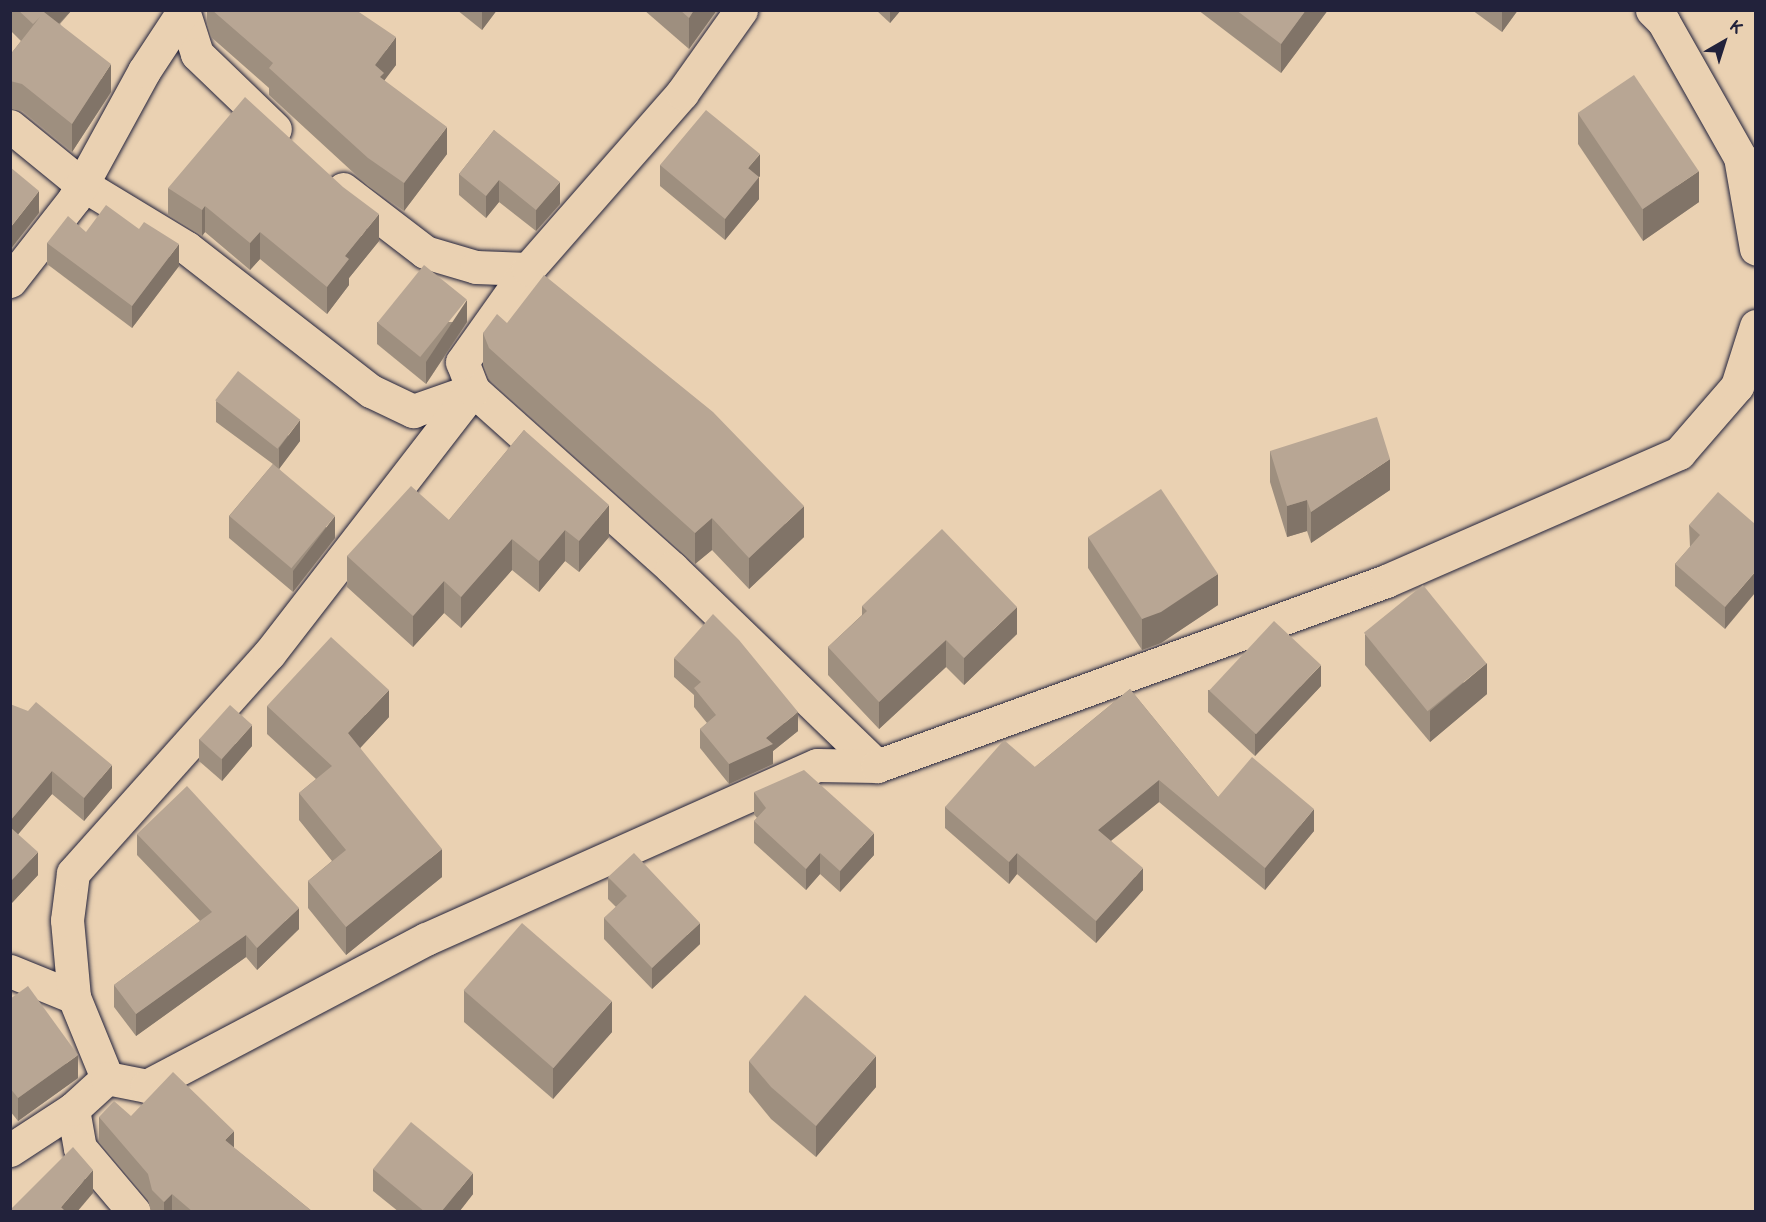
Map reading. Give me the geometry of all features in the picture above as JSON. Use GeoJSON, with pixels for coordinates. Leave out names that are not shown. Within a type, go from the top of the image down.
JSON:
{"type":"FeatureCollection","features":[{"type":"Feature","properties":{"kind":"street"},"geometry":{"type":"LineString","coordinates":[[741,10],[682,93],[528,269],[462,362],[473,390],[672,568],[877,766]]}},
{"type":"Feature","properties":{"kind":"street"},"geometry":{"type":"LineString","coordinates":[[1653,10],[1663,21],[1740,157],[1755,249]]}},
{"type":"Feature","properties":{"kind":"street"},"geometry":{"type":"LineString","coordinates":[[184,11],[197,54],[295,147]]}},
{"type":"Feature","properties":{"kind":"street"},"geometry":{"type":"LineString","coordinates":[[10,281],[74,199],[80,183],[144,70],[184,11]]}},
{"type":"Feature","properties":{"kind":"street"},"geometry":{"type":"LineString","coordinates":[[10,126],[80,183],[187,248],[371,391],[413,411],[473,390]]}},
{"type":"Feature","properties":{"kind":"street"},"geometry":{"type":"LineString","coordinates":[[321,170],[425,252],[476,267],[528,269]]}},
{"type":"Feature","properties":{"kind":"street"},"geometry":{"type":"LineString","coordinates":[[107,1078],[147,1086],[426,939],[817,765],[877,766],[1386,581],[1679,453],[1746,384],[1755,326]]}},
{"type":"Feature","properties":{"kind":"street"},"geometry":{"type":"LineString","coordinates":[[107,1078],[74,997],[67,920],[73,873],[269,654],[473,390]]}},
{"type":"Feature","properties":{"kind":"street"},"geometry":{"type":"LineString","coordinates":[[10,971],[74,997]]}},
{"type":"Feature","properties":{"kind":"street"},"geometry":{"type":"LineString","coordinates":[[10,1150],[73,1109],[107,1078]]}},
{"type":"Feature","properties":{"kind":"street"},"geometry":{"type":"LineString","coordinates":[[73,1109],[80,1148],[134,1212]]}},
{"type":"Feature","properties":{"kind":"building"},"geometry":{"type":"Polygon","coordinates":[[[18,10],[46,10],[44,12],[111,64],[72,124],[22,84],[10,81],[10,55],[40,17],[33,24],[18,10]]]}},
{"type":"Feature","properties":{"kind":"building"},"geometry":{"type":"Polygon","coordinates":[[[212,10],[356,10],[396,37],[375,65],[384,73],[380,77],[447,127],[404,183],[368,158],[269,68],[273,63],[212,10]]]}},
{"type":"Feature","properties":{"kind":"building"},"geometry":{"type":"Polygon","coordinates":[[[680,10],[694,10],[689,18],[680,10]]]}},
{"type":"Feature","properties":{"kind":"building"},"geometry":{"type":"Polygon","coordinates":[[[1236,10],[1306,10],[1281,44],[1236,10]]]}},
{"type":"Feature","properties":{"kind":"building"},"geometry":{"type":"Polygon","coordinates":[[[1634,75],[1699,171],[1642,209],[1578,113],[1634,75]]]}},
{"type":"Feature","properties":{"kind":"building"},"geometry":{"type":"Polygon","coordinates":[[[245,97],[343,187],[379,214],[345,256],[349,259],[327,287],[260,232],[250,243],[205,206],[202,210],[168,188],[245,97]]]}},
{"type":"Feature","properties":{"kind":"building"},"geometry":{"type":"Polygon","coordinates":[[[706,110],[760,154],[748,168],[759,177],[725,219],[660,165],[706,110]]]}},
{"type":"Feature","properties":{"kind":"building"},"geometry":{"type":"Polygon","coordinates":[[[494,130],[560,182],[536,210],[499,180],[486,196],[459,174],[494,130]]]}},
{"type":"Feature","properties":{"kind":"building"},"geometry":{"type":"Polygon","coordinates":[[[10,167],[39,191],[10,228],[10,167]]]}},
{"type":"Feature","properties":{"kind":"building"},"geometry":{"type":"Polygon","coordinates":[[[106,205],[139,229],[144,222],[179,244],[132,306],[47,243],[68,216],[86,232],[106,205]]]}},
{"type":"Feature","properties":{"kind":"building"},"geometry":{"type":"Polygon","coordinates":[[[424,265],[467,300],[420,357],[377,323],[424,265]]]}},
{"type":"Feature","properties":{"kind":"building"},"geometry":{"type":"Polygon","coordinates":[[[544,275],[713,412],[804,506],[749,558],[712,518],[695,533],[489,348],[483,333],[497,314],[507,323],[544,275]]]}},
{"type":"Feature","properties":{"kind":"building"},"geometry":{"type":"Polygon","coordinates":[[[238,371],[300,420],[277,449],[215,400],[238,371]]]}},
{"type":"Feature","properties":{"kind":"building"},"geometry":{"type":"Polygon","coordinates":[[[1377,417],[1390,459],[1311,512],[1307,500],[1287,506],[1270,451],[1377,417]]]}},
{"type":"Feature","properties":{"kind":"building"},"geometry":{"type":"Polygon","coordinates":[[[524,430],[609,505],[579,541],[565,530],[539,561],[512,539],[461,597],[444,581],[413,616],[347,556],[411,486],[449,520],[524,430]]]}},
{"type":"Feature","properties":{"kind":"building"},"geometry":{"type":"Polygon","coordinates":[[[273,464],[335,516],[291,568],[229,516],[273,464]]]}},
{"type":"Feature","properties":{"kind":"building"},"geometry":{"type":"Polygon","coordinates":[[[1161,489],[1218,574],[1161,612],[1142,619],[1088,537],[1161,489]]]}},
{"type":"Feature","properties":{"kind":"building"},"geometry":{"type":"Polygon","coordinates":[[[1718,492],[1755,524],[1755,572],[1725,607],[1675,564],[1700,535],[1689,525],[1718,492]]]}},
{"type":"Feature","properties":{"kind":"building"},"geometry":{"type":"Polygon","coordinates":[[[942,529],[1017,607],[964,658],[946,640],[879,702],[828,647],[867,611],[862,606],[942,529]]]}},
{"type":"Feature","properties":{"kind":"building"},"geometry":{"type":"Polygon","coordinates":[[[1423,585],[1487,663],[1427,711],[1364,633],[1423,585]]]}},
{"type":"Feature","properties":{"kind":"building"},"geometry":{"type":"Polygon","coordinates":[[[713,614],[739,640],[798,712],[766,738],[773,744],[729,764],[700,729],[716,715],[694,688],[701,682],[674,658],[713,614]]]}},
{"type":"Feature","properties":{"kind":"building"},"geometry":{"type":"Polygon","coordinates":[[[1274,621],[1321,665],[1256,734],[1209,690],[1274,621]]]}},
{"type":"Feature","properties":{"kind":"building"},"geometry":{"type":"Polygon","coordinates":[[[331,637],[389,690],[348,733],[442,849],[346,927],[308,881],[346,850],[299,793],[332,766],[267,706],[331,637]]]}},
{"type":"Feature","properties":{"kind":"building"},"geometry":{"type":"Polygon","coordinates":[[[1130,689],[1218,797],[1252,757],[1314,809],[1265,868],[1159,780],[1098,830],[1143,868],[1096,921],[1017,853],[1009,862],[945,807],[1004,740],[1035,767],[1130,689]]]}},
{"type":"Feature","properties":{"kind":"building"},"geometry":{"type":"Polygon","coordinates":[[[36,702],[112,765],[84,798],[52,771],[10,821],[10,704],[28,711],[36,702]]]}},
{"type":"Feature","properties":{"kind":"building"},"geometry":{"type":"Polygon","coordinates":[[[230,705],[252,725],[222,759],[199,739],[230,705]]]}},
{"type":"Feature","properties":{"kind":"building"},"geometry":{"type":"Polygon","coordinates":[[[804,770],[874,833],[840,871],[820,853],[806,869],[754,821],[766,808],[754,792],[804,770]]]}},
{"type":"Feature","properties":{"kind":"building"},"geometry":{"type":"Polygon","coordinates":[[[187,786],[299,908],[257,948],[246,935],[136,1014],[114,985],[212,912],[137,834],[187,786]]]}},
{"type":"Feature","properties":{"kind":"building"},"geometry":{"type":"Polygon","coordinates":[[[10,827],[38,852],[10,882],[10,827]]]}},
{"type":"Feature","properties":{"kind":"building"},"geometry":{"type":"Polygon","coordinates":[[[634,853],[700,923],[652,968],[604,918],[627,896],[608,877],[634,853]]]}},
{"type":"Feature","properties":{"kind":"building"},"geometry":{"type":"Polygon","coordinates":[[[522,923],[612,1001],[553,1068],[464,990],[522,923]]]}},
{"type":"Feature","properties":{"kind":"building"},"geometry":{"type":"Polygon","coordinates":[[[28,986],[78,1055],[18,1098],[10,1088],[10,999],[28,986]]]}},
{"type":"Feature","properties":{"kind":"building"},"geometry":{"type":"Polygon","coordinates":[[[805,995],[876,1056],[816,1126],[771,1087],[749,1061],[805,995]]]}},
{"type":"Feature","properties":{"kind":"building"},"geometry":{"type":"Polygon","coordinates":[[[173,1072],[234,1131],[225,1140],[313,1212],[193,1212],[172,1194],[164,1202],[152,1190],[148,1174],[99,1117],[114,1101],[131,1116],[173,1072]]]}},
{"type":"Feature","properties":{"kind":"building"},"geometry":{"type":"Polygon","coordinates":[[[411,1122],[473,1173],[441,1212],[425,1212],[373,1169],[411,1122]]]}},
{"type":"Feature","properties":{"kind":"building"},"geometry":{"type":"Polygon","coordinates":[[[73,1147],[93,1170],[61,1207],[66,1212],[10,1212],[10,1210],[73,1147]]]}}]}
